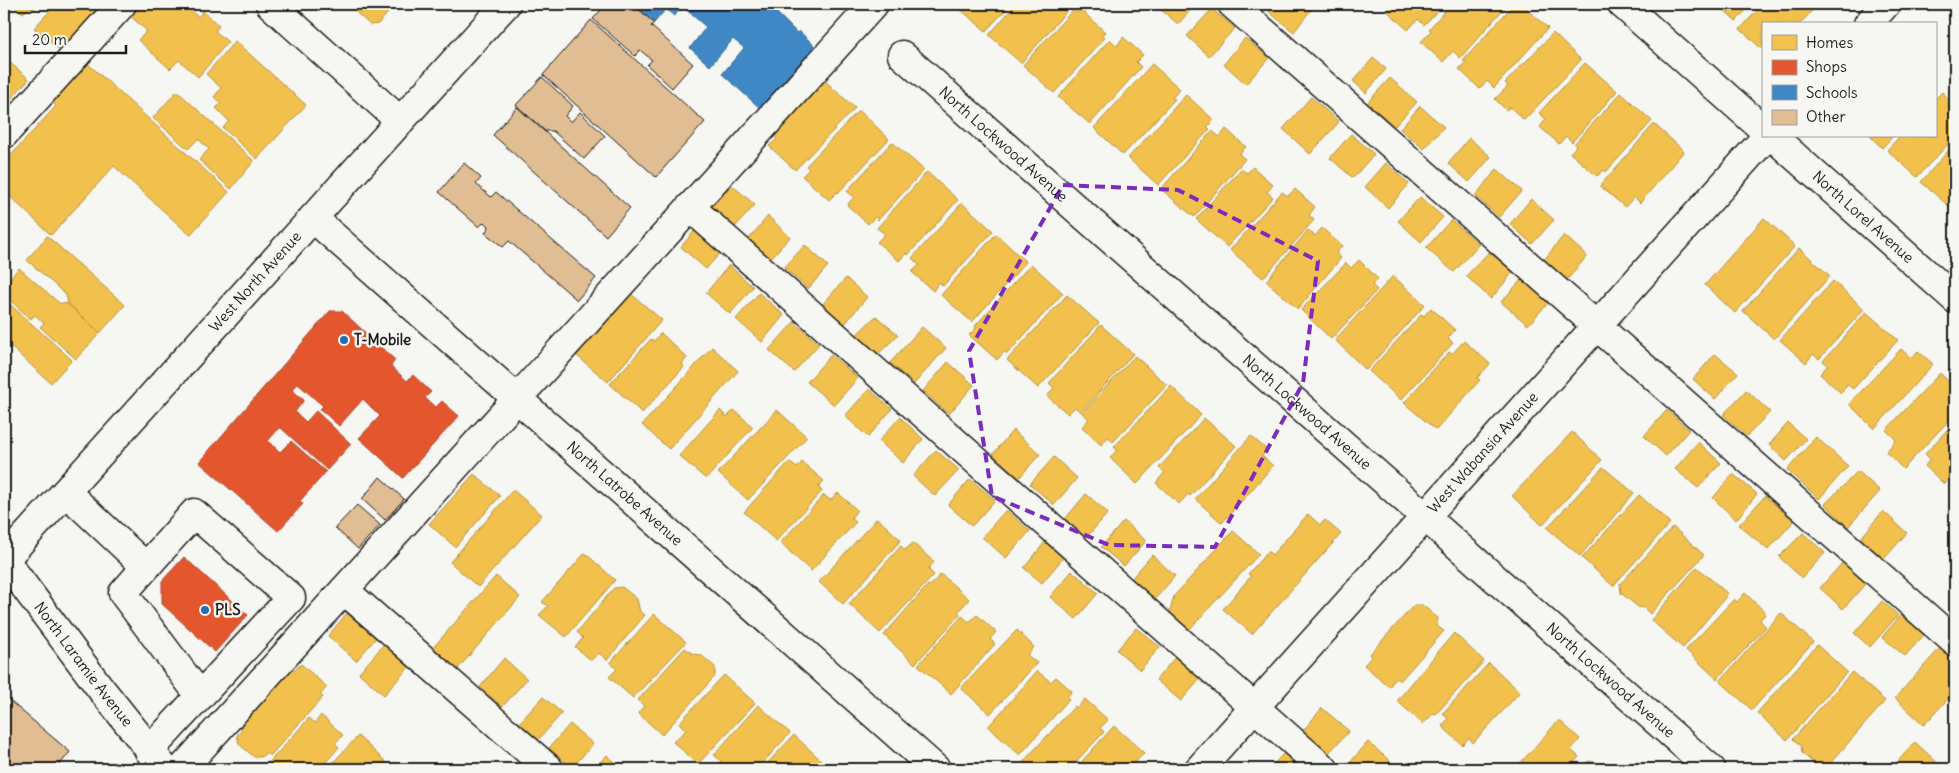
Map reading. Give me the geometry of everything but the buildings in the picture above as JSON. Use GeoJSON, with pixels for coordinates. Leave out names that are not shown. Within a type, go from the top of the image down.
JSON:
{"type":"FeatureCollection","features":[{"type":"Feature","properties":{"kind":"street"},"geometry":{"type":"LineString","coordinates":[[6,126],[122,4]]}},
{"type":"Feature","properties":{"kind":"street"},"geometry":{"type":"LineString","coordinates":[[270,4],[400,121]]}},
{"type":"Feature","properties":{"kind":"street","name":"West North Avenue"},"geometry":{"type":"LineString","coordinates":[[4,559],[506,4]]}},
{"type":"Feature","properties":{"kind":"street"},"geometry":{"type":"LineString","coordinates":[[1232,4],[1955,642]]}},
{"type":"Feature","properties":{"kind":"street"},"geometry":{"type":"LineString","coordinates":[[1622,4],[1762,127]]}},
{"type":"Feature","properties":{"kind":"street"},"geometry":{"type":"LineString","coordinates":[[1870,22],[1886,4]]}},
{"type":"Feature","properties":{"kind":"street"},"geometry":{"type":"LineString","coordinates":[[182,769],[690,207],[859,9]]}},
{"type":"Feature","properties":{"kind":"street","name":"North Lockwood Avenue"},"geometry":{"type":"LineString","coordinates":[[902,55],[1711,769]]}},
{"type":"Feature","properties":{"kind":"street","name":"West Wabansia Avenue"},"geometry":{"type":"LineString","coordinates":[[1199,769],[1765,138]]}},
{"type":"Feature","properties":{"kind":"street","name":"North Lorel Avenue"},"geometry":{"type":"LineString","coordinates":[[1774,138],[1955,299]]}},
{"type":"Feature","properties":{"kind":"street"},"geometry":{"type":"LineString","coordinates":[[690,207],[1324,769]]}},
{"type":"Feature","properties":{"kind":"street","name":"North Latrobe Avenue"},"geometry":{"type":"LineString","coordinates":[[313,218],[936,769]]}},
{"type":"Feature","properties":{"kind":"street"},"geometry":{"type":"LineString","coordinates":[[66,492],[146,567]]}},
{"type":"Feature","properties":{"kind":"street"},"geometry":{"type":"LineString","coordinates":[[157,760],[200,696],[292,598],[194,513],[123,592],[200,696]]}},
{"type":"Feature","properties":{"kind":"street","name":"North Laramie Avenue"},"geometry":{"type":"LineString","coordinates":[[4,559],[157,760]]}},
{"type":"Feature","properties":{"kind":"street"},"geometry":{"type":"LineString","coordinates":[[344,590],[549,769]]}},
{"type":"Feature","properties":{"kind":"highlighted area"},"geometry":{"type":"Polygon","coordinates":[[[1063,185],[1178,190],[1318,261],[1303,383],[1215,547],[1109,545],[992,496],[969,351],[1063,185]]]}},
{"type":"Feature","properties":{"kind":"place","name":"T-Mobile"},"geometry":{"type":"Point","coordinates":[344,340]}},
{"type":"Feature","properties":{"kind":"place","name":"PLS"},"geometry":{"type":"Point","coordinates":[205,610]}}]}
